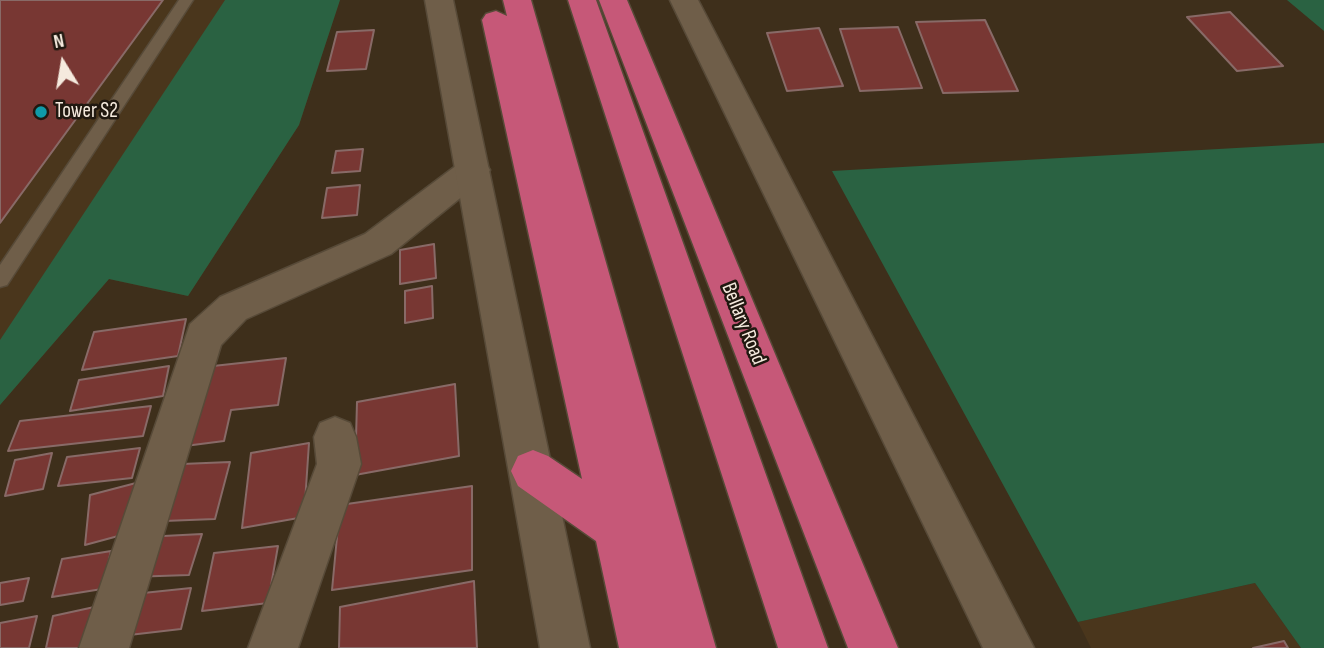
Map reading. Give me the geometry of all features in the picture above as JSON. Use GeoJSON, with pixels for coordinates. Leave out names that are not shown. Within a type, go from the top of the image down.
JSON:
{"type":"FeatureCollection","features":[{"type":"Feature","properties":{"kind":"highway"},"geometry":{"type":"LineString","coordinates":[[491,0],[613,526],[644,648]]}},
{"type":"Feature","properties":{"kind":"highway"},"geometry":{"type":"LineString","coordinates":[[517,0],[691,648]]}},
{"type":"Feature","properties":{"kind":"highway"},"geometry":{"type":"LineString","coordinates":[[582,0],[803,648]]}},
{"type":"Feature","properties":{"kind":"highway","name":"Bellary Road"},"geometry":{"type":"LineString","coordinates":[[613,0],[873,648]]}},
{"type":"Feature","properties":{"kind":"highway"},"geometry":{"type":"LineString","coordinates":[[533,471],[613,526]]}},
{"type":"Feature","properties":{"kind":"street"},"geometry":{"type":"LineString","coordinates":[[439,0],[533,471],[565,648]]}},
{"type":"Feature","properties":{"kind":"street"},"geometry":{"type":"LineString","coordinates":[[684,0],[1009,648]]}},
{"type":"Feature","properties":{"kind":"street"},"geometry":{"type":"LineString","coordinates":[[104,648],[204,336],[233,308],[378,244],[473,170]]}},
{"type":"Feature","properties":{"kind":"street"},"geometry":{"type":"LineString","coordinates":[[274,648],[339,464],[335,437]]}},
{"type":"Feature","properties":{"kind":"lane"},"geometry":{"type":"LineString","coordinates":[[0,280],[186,0]]}},
{"type":"Feature","properties":{"kind":"shaded area"},"geometry":{"type":"Polygon","coordinates":[[[0,0],[340,0],[299,125],[188,296],[109,279],[0,405],[0,0]]]}},
{"type":"Feature","properties":{"kind":"shaded area"},"geometry":{"type":"Polygon","coordinates":[[[1255,583],[1301,648],[1091,648],[1078,622],[1255,583]]]}},
{"type":"Feature","properties":{"kind":"green space"},"geometry":{"type":"Polygon","coordinates":[[[225,0],[340,0],[299,125],[188,296],[109,279],[0,405],[0,340],[225,0]]]}},
{"type":"Feature","properties":{"kind":"green space"},"geometry":{"type":"Polygon","coordinates":[[[1287,0],[1324,0],[1324,31],[1287,0]]]}},
{"type":"Feature","properties":{"kind":"green space"},"geometry":{"type":"Polygon","coordinates":[[[1324,143],[1324,648],[1301,648],[1255,583],[1078,622],[832,171],[1324,143]]]}},
{"type":"Feature","properties":{"kind":"building","name":"Tower S2"},"geometry":{"type":"Polygon","coordinates":[[[0,0],[163,0],[0,223],[0,0]]]}},
{"type":"Feature","properties":{"kind":"building"},"geometry":{"type":"Polygon","coordinates":[[[1230,12],[1283,66],[1237,71],[1187,17],[1230,12]]]}},
{"type":"Feature","properties":{"kind":"building"},"geometry":{"type":"Polygon","coordinates":[[[985,20],[1018,91],[943,93],[916,22],[985,20]]]}},
{"type":"Feature","properties":{"kind":"building"},"geometry":{"type":"Polygon","coordinates":[[[898,27],[922,88],[860,91],[840,29],[898,27]]]}},
{"type":"Feature","properties":{"kind":"building"},"geometry":{"type":"Polygon","coordinates":[[[819,28],[843,86],[787,91],[767,33],[819,28]]]}},
{"type":"Feature","properties":{"kind":"building"},"geometry":{"type":"Polygon","coordinates":[[[374,30],[366,69],[327,71],[337,32],[374,30]]]}},
{"type":"Feature","properties":{"kind":"building"},"geometry":{"type":"Polygon","coordinates":[[[363,149],[360,171],[332,173],[336,151],[363,149]]]}},
{"type":"Feature","properties":{"kind":"building"},"geometry":{"type":"Polygon","coordinates":[[[360,185],[357,215],[322,218],[327,188],[360,185]]]}},
{"type":"Feature","properties":{"kind":"building"},"geometry":{"type":"Polygon","coordinates":[[[434,244],[436,278],[400,284],[400,250],[434,244]]]}},
{"type":"Feature","properties":{"kind":"building"},"geometry":{"type":"Polygon","coordinates":[[[432,286],[433,318],[405,323],[405,291],[432,286]]]}},
{"type":"Feature","properties":{"kind":"building"},"geometry":{"type":"Polygon","coordinates":[[[186,319],[178,356],[82,370],[94,332],[186,319]]]}},
{"type":"Feature","properties":{"kind":"building"},"geometry":{"type":"Polygon","coordinates":[[[286,358],[278,405],[231,410],[224,441],[185,446],[204,367],[286,358]]]}},
{"type":"Feature","properties":{"kind":"building"},"geometry":{"type":"Polygon","coordinates":[[[169,366],[163,396],[70,411],[79,380],[169,366]]]}},
{"type":"Feature","properties":{"kind":"building"},"geometry":{"type":"Polygon","coordinates":[[[455,384],[459,456],[355,475],[357,402],[455,384]]]}},
{"type":"Feature","properties":{"kind":"building"},"geometry":{"type":"Polygon","coordinates":[[[151,406],[143,436],[8,451],[20,421],[151,406]]]}},
{"type":"Feature","properties":{"kind":"building"},"geometry":{"type":"Polygon","coordinates":[[[309,443],[304,517],[242,528],[251,453],[309,443]]]}},
{"type":"Feature","properties":{"kind":"building"},"geometry":{"type":"Polygon","coordinates":[[[140,448],[132,478],[58,486],[67,457],[140,448]]]}},
{"type":"Feature","properties":{"kind":"building"},"geometry":{"type":"Polygon","coordinates":[[[52,453],[43,489],[5,496],[15,460],[52,453]]]}},
{"type":"Feature","properties":{"kind":"building"},"geometry":{"type":"Polygon","coordinates":[[[230,462],[215,519],[164,521],[182,464],[230,462]]]}},
{"type":"Feature","properties":{"kind":"building"},"geometry":{"type":"Polygon","coordinates":[[[136,483],[133,532],[85,545],[90,495],[136,483]]]}},
{"type":"Feature","properties":{"kind":"building"},"geometry":{"type":"Polygon","coordinates":[[[472,486],[472,570],[332,590],[340,505],[472,486]]]}},
{"type":"Feature","properties":{"kind":"building"},"geometry":{"type":"Polygon","coordinates":[[[202,534],[189,575],[130,577],[144,537],[202,534]]]}},
{"type":"Feature","properties":{"kind":"building"},"geometry":{"type":"Polygon","coordinates":[[[278,546],[268,603],[202,611],[214,553],[278,546]]]}},
{"type":"Feature","properties":{"kind":"building"},"geometry":{"type":"Polygon","coordinates":[[[111,551],[102,589],[52,597],[62,559],[111,551]]]}},
{"type":"Feature","properties":{"kind":"building"},"geometry":{"type":"Polygon","coordinates":[[[29,578],[23,601],[0,605],[0,583],[29,578]]]}},
{"type":"Feature","properties":{"kind":"building"},"geometry":{"type":"Polygon","coordinates":[[[474,581],[477,648],[339,648],[340,607],[474,581]]]}},
{"type":"Feature","properties":{"kind":"building"},"geometry":{"type":"Polygon","coordinates":[[[191,588],[181,629],[112,637],[124,595],[191,588]]]}},
{"type":"Feature","properties":{"kind":"building"},"geometry":{"type":"Polygon","coordinates":[[[108,604],[100,648],[46,648],[53,616],[108,604]]]}},
{"type":"Feature","properties":{"kind":"building"},"geometry":{"type":"Polygon","coordinates":[[[37,616],[29,648],[0,648],[0,623],[37,616]]]}},
{"type":"Feature","properties":{"kind":"building"},"geometry":{"type":"Polygon","coordinates":[[[1284,641],[1288,648],[1253,648],[1284,641]]]}},
{"type":"Feature","properties":{"kind":"place","name":"Tower S2"},"geometry":{"type":"Point","coordinates":[41,112]}}]}
